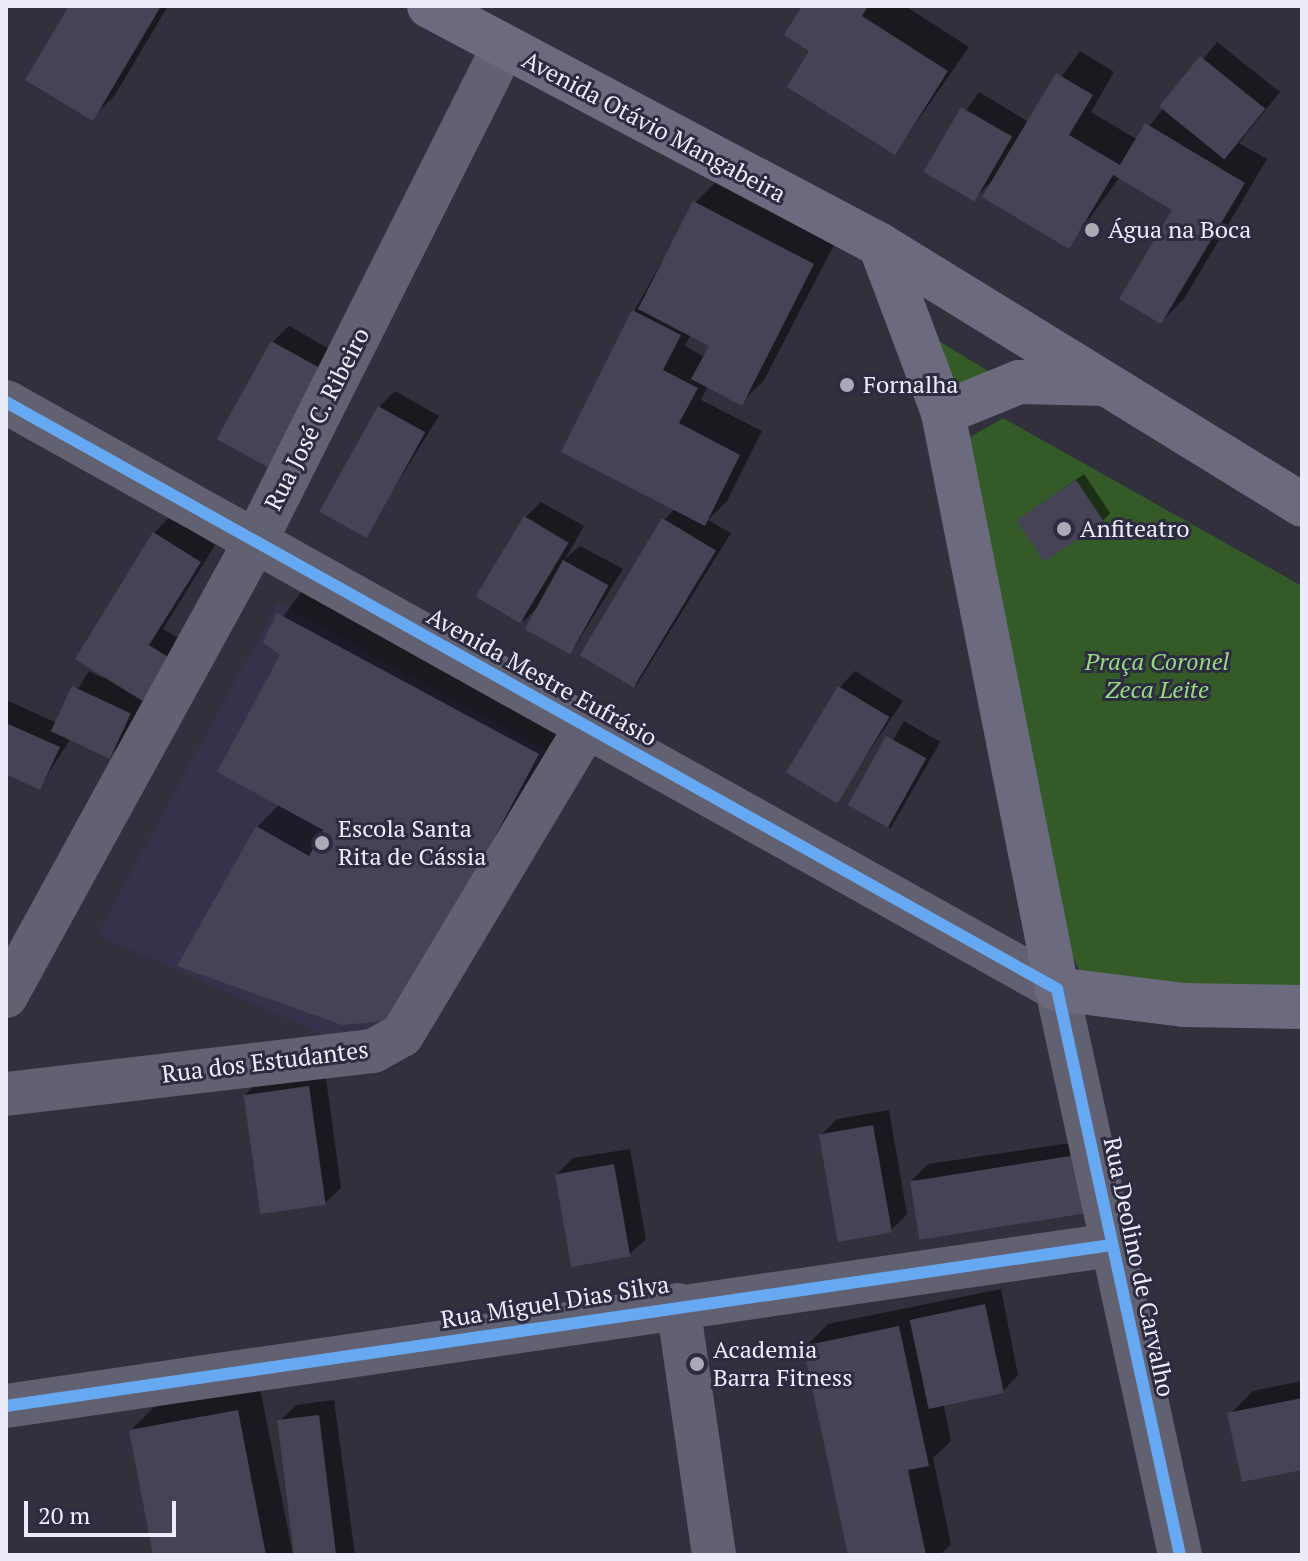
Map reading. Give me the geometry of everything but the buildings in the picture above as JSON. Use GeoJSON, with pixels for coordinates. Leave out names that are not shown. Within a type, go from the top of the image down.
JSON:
{"type":"FeatureCollection","features":[{"type":"Feature","properties":{"kind":"main road","name":"Avenida Otávio Mangabeira"},"geometry":{"type":"LineString","coordinates":[[429,6],[503,48],[880,245]]}},
{"type":"Feature","properties":{"kind":"main road"},"geometry":{"type":"LineString","coordinates":[[880,245],[1302,505]]}},
{"type":"Feature","properties":{"kind":"main road"},"geometry":{"type":"LineString","coordinates":[[880,245],[943,413],[1057,989],[1184,1005],[1302,1007]]}},
{"type":"Feature","properties":{"kind":"main road"},"geometry":{"type":"LineString","coordinates":[[943,413],[1019,382],[1111,385]]}},
{"type":"Feature","properties":{"kind":"street","name":"Rua José C. Ribeiro"},"geometry":{"type":"LineString","coordinates":[[6,996],[255,542],[503,48]]}},
{"type":"Feature","properties":{"kind":"street","name":"Avenida Mestre Eufrásio"},"geometry":{"type":"LineString","coordinates":[[6,402],[1057,989]]}},
{"type":"Feature","properties":{"kind":"street","name":"Rua dos Estudantes"},"geometry":{"type":"LineString","coordinates":[[6,1094],[373,1051],[402,1035],[586,727]]}},
{"type":"Feature","properties":{"kind":"street","name":"Rua Deolino de Carvalho"},"geometry":{"type":"LineString","coordinates":[[1057,989],[1180,1555]]}},
{"type":"Feature","properties":{"kind":"street","name":"Rua Miguel Dias Silva"},"geometry":{"type":"LineString","coordinates":[[6,1406],[678,1305],[1111,1245]]}},
{"type":"Feature","properties":{"kind":"street"},"geometry":{"type":"LineString","coordinates":[[678,1305],[714,1555]]}},
{"type":"Feature","properties":{"kind":"shaded area","name":"Escola Santa Rita de Cássia"},"geometry":{"type":"Polygon","coordinates":[[[278,603],[549,752],[393,1030],[331,1038],[97,935],[278,603]]]}},
{"type":"Feature","properties":{"kind":"green space"},"geometry":{"type":"Polygon","coordinates":[[[929,335],[1006,382],[939,396],[929,335]]]}},
{"type":"Feature","properties":{"kind":"green space","name":"Praça Coronel Zeca Leite"},"geometry":{"type":"Polygon","coordinates":[[[1003,418],[1302,586],[1302,1000],[1096,1001],[1061,935],[962,442],[1003,418]]]}},
{"type":"Feature","properties":{"kind":"cycle path"},"geometry":{"type":"LineString","coordinates":[[6,402],[1057,989],[1180,1555]]}},
{"type":"Feature","properties":{"kind":"cycle path"},"geometry":{"type":"LineString","coordinates":[[6,1406],[1111,1245]]}},
{"type":"Feature","properties":{"kind":"place","name":"Água na Boca"},"geometry":{"type":"Point","coordinates":[1092,230]}},
{"type":"Feature","properties":{"kind":"place","name":"Fornalha"},"geometry":{"type":"Point","coordinates":[847,385]}},
{"type":"Feature","properties":{"kind":"place","name":"Anfiteatro"},"geometry":{"type":"Point","coordinates":[1064,529]}},
{"type":"Feature","properties":{"kind":"place","name":"Escola Santa Rita de Cássia"},"geometry":{"type":"Point","coordinates":[322,843]}},
{"type":"Feature","properties":{"kind":"place","name":"Academia Barra Fitness"},"geometry":{"type":"Point","coordinates":[697,1364]}}]}
